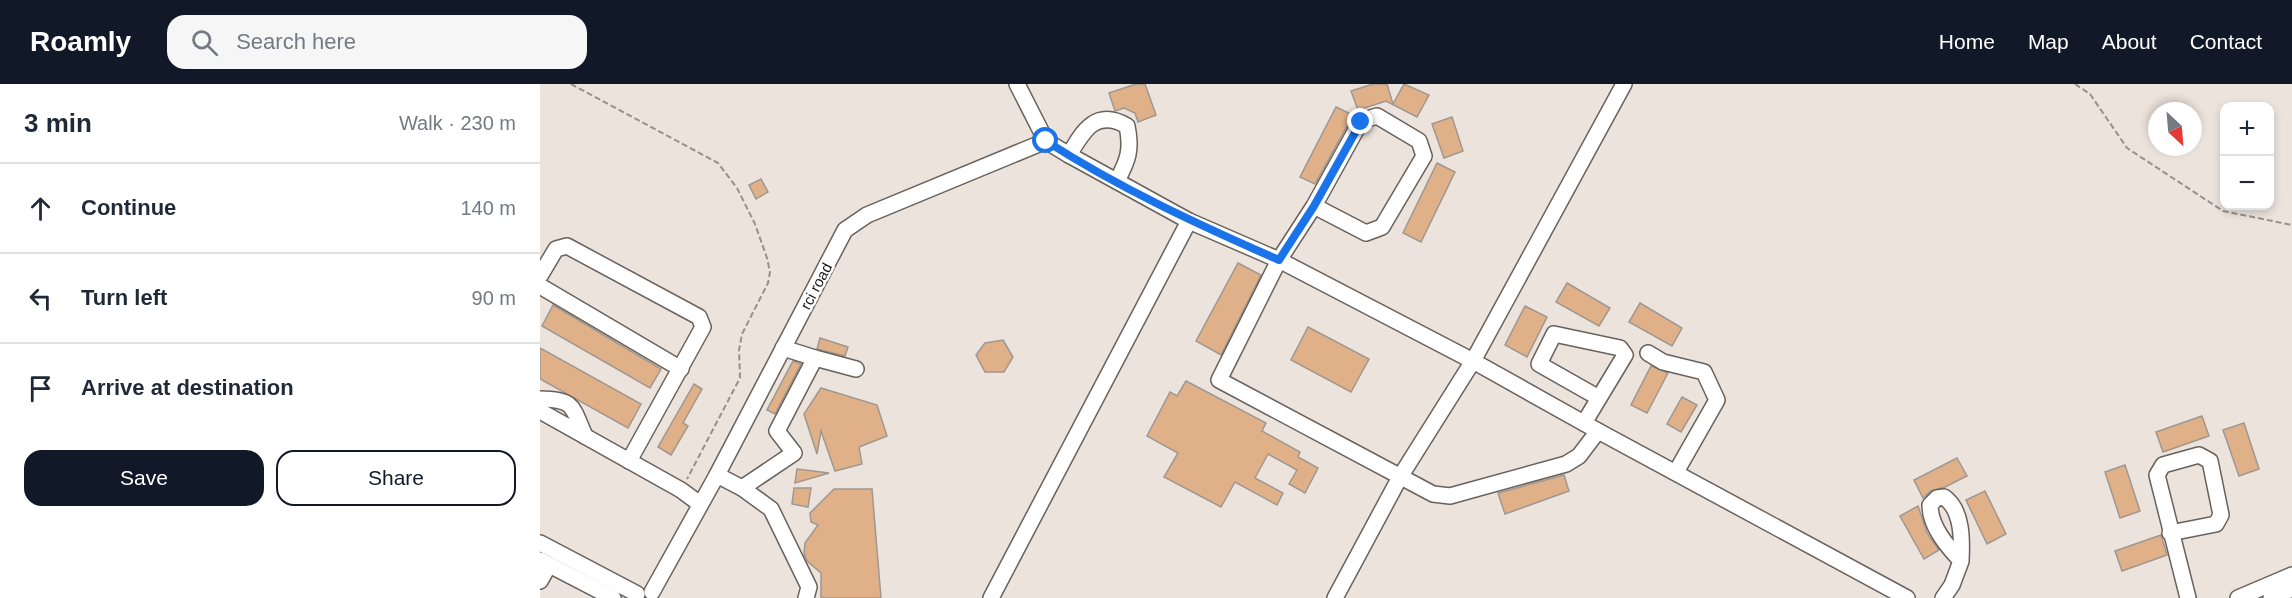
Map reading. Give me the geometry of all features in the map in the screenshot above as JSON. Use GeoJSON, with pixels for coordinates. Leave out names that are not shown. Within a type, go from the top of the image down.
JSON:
{"type":"FeatureCollection","features":[{"type":"Feature","properties":{"kind":"lane"},"geometry":{"type":"LineString","coordinates":[[1017,84],[1046,141],[1069,156],[1189,221],[1279,260],[1473,361],[1907,598]]}},
{"type":"Feature","properties":{"kind":"lane"},"geometry":{"type":"LineString","coordinates":[[1335,598],[1400,477],[1473,361],[1624,84]]}},
{"type":"Feature","properties":{"kind":"lane"},"geometry":{"type":"LineString","coordinates":[[1314,206],[1366,233],[1382,227],[1424,156],[1419,141],[1377,116],[1361,122],[1314,206],[1279,260],[1218,380],[1433,494],[1450,496],[1566,464],[1579,456],[1598,431]]}},
{"type":"Feature","properties":{"kind":"lane"},"geometry":{"type":"LineString","coordinates":[[1069,156],[1081,134],[1097,121],[1115,119],[1127,126],[1130,141],[1128,160],[1117,181]]}},
{"type":"Feature","properties":{"kind":"lane","name":"rci road"},"geometry":{"type":"LineString","coordinates":[[645,596],[717,475],[845,230],[867,215],[1046,141]]}},
{"type":"Feature","properties":{"kind":"lane"},"geometry":{"type":"LineString","coordinates":[[991,598],[1189,221]]}},
{"type":"Feature","properties":{"kind":"lane"},"geometry":{"type":"LineString","coordinates":[[540,276],[556,249],[567,246],[699,317],[703,327],[629,461]]}},
{"type":"Feature","properties":{"kind":"lane"},"geometry":{"type":"LineString","coordinates":[[540,286],[681,369]]}},
{"type":"Feature","properties":{"kind":"lane"},"geometry":{"type":"LineString","coordinates":[[1584,423],[1599,398],[1624,355],[1620,348],[1554,334],[1539,363],[1599,398]]}},
{"type":"Feature","properties":{"kind":"lane"},"geometry":{"type":"LineString","coordinates":[[783,348],[856,369]]}},
{"type":"Feature","properties":{"kind":"lane"},"geometry":{"type":"LineString","coordinates":[[1648,353],[1663,362],[1704,372],[1717,400],[1676,472]]}},
{"type":"Feature","properties":{"kind":"lane"},"geometry":{"type":"LineString","coordinates":[[742,488],[794,453],[777,431],[815,358]]}},
{"type":"Feature","properties":{"kind":"lane"},"geometry":{"type":"LineString","coordinates":[[540,399],[560,399],[572,405],[585,436]]}},
{"type":"Feature","properties":{"kind":"lane"},"geometry":{"type":"LineString","coordinates":[[540,411],[681,490],[700,504]]}},
{"type":"Feature","properties":{"kind":"lane"},"geometry":{"type":"LineString","coordinates":[[2170,533],[2216,524],[2221,515],[2210,461],[2199,455],[2163,465],[2157,475],[2170,533],[2188,598]]}},
{"type":"Feature","properties":{"kind":"lane"},"geometry":{"type":"LineString","coordinates":[[717,475],[742,488],[771,510],[809,587],[806,598]]}},
{"type":"Feature","properties":{"kind":"lane"},"geometry":{"type":"LineString","coordinates":[[540,543],[645,596]]}},
{"type":"Feature","properties":{"kind":"lane"},"geometry":{"type":"LineString","coordinates":[[1943,598],[1952,585],[1961,561]]}},
{"type":"Feature","properties":{"kind":"lane"},"geometry":{"type":"LineString","coordinates":[[540,581],[545,562],[613,598]]}},
{"type":"Feature","properties":{"kind":"lane"},"geometry":{"type":"LineString","coordinates":[[2238,598],[2292,575]]}},
{"type":"Feature","properties":{"kind":"lane"},"geometry":{"type":"LineString","coordinates":[[2271,598],[2292,589]]}},
{"type":"Feature","properties":{"kind":"path"},"geometry":{"type":"LineString","coordinates":[[571,84],[718,163],[737,188],[755,224],[767,258],[770,272],[768,283],[742,334],[739,350],[740,378],[681,490]]}},
{"type":"Feature","properties":{"kind":"path"},"geometry":{"type":"LineString","coordinates":[[2075,84],[2090,94],[2127,148],[2223,211],[2292,225]]}},
{"type":"Feature","properties":{"kind":"building"},"geometry":{"type":"Polygon","coordinates":[[[1136,84],[1145,84],[1156,115],[1138,122],[1135,113],[1124,108],[1115,111],[1109,93],[1136,84]]]}},
{"type":"Feature","properties":{"kind":"building"},"geometry":{"type":"Polygon","coordinates":[[[1373,84],[1387,84],[1393,104],[1404,84],[1429,95],[1417,117],[1386,101],[1358,110],[1351,91],[1373,84]]]}},
{"type":"Feature","properties":{"kind":"building"},"geometry":{"type":"Polygon","coordinates":[[[1336,107],[1353,115],[1315,184],[1300,177],[1336,107]]]}},
{"type":"Feature","properties":{"kind":"building"},"geometry":{"type":"Polygon","coordinates":[[[1452,117],[1463,151],[1444,158],[1432,124],[1452,117]]]}},
{"type":"Feature","properties":{"kind":"building"},"geometry":{"type":"Polygon","coordinates":[[[1437,163],[1455,172],[1421,242],[1403,233],[1437,163]]]}},
{"type":"Feature","properties":{"kind":"building"},"geometry":{"type":"Polygon","coordinates":[[[761,179],[768,192],[756,199],[749,185],[761,179]]]}},
{"type":"Feature","properties":{"kind":"building"},"geometry":{"type":"Polygon","coordinates":[[[1238,263],[1261,275],[1221,355],[1196,341],[1238,263]]]}},
{"type":"Feature","properties":{"kind":"building"},"geometry":{"type":"Polygon","coordinates":[[[1567,283],[1610,308],[1599,326],[1556,302],[1567,283]]]}},
{"type":"Feature","properties":{"kind":"building"},"geometry":{"type":"Polygon","coordinates":[[[1640,303],[1682,328],[1672,346],[1629,322],[1640,303]]]}},
{"type":"Feature","properties":{"kind":"building"},"geometry":{"type":"Polygon","coordinates":[[[553,305],[661,369],[650,388],[542,326],[553,305]]]}},
{"type":"Feature","properties":{"kind":"building"},"geometry":{"type":"Polygon","coordinates":[[[1525,306],[1547,317],[1527,357],[1505,345],[1525,306]]]}},
{"type":"Feature","properties":{"kind":"building"},"geometry":{"type":"Polygon","coordinates":[[[1308,327],[1369,359],[1351,392],[1291,360],[1308,327]]]}},
{"type":"Feature","properties":{"kind":"building"},"geometry":{"type":"Polygon","coordinates":[[[820,338],[848,347],[845,356],[817,349],[820,338]]]}},
{"type":"Feature","properties":{"kind":"building"},"geometry":{"type":"Polygon","coordinates":[[[1003,340],[1013,357],[1004,372],[985,372],[976,355],[985,343],[1003,340]]]}},
{"type":"Feature","properties":{"kind":"building"},"geometry":{"type":"Polygon","coordinates":[[[540,348],[641,404],[628,428],[540,379],[540,348]]]}},
{"type":"Feature","properties":{"kind":"building"},"geometry":{"type":"Polygon","coordinates":[[[793,361],[801,364],[775,414],[767,410],[793,361]]]}},
{"type":"Feature","properties":{"kind":"building"},"geometry":{"type":"Polygon","coordinates":[[[1651,366],[1668,373],[1647,413],[1631,405],[1651,366]]]}},
{"type":"Feature","properties":{"kind":"building"},"geometry":{"type":"Polygon","coordinates":[[[1186,381],[1266,423],[1262,431],[1300,452],[1298,457],[1318,468],[1305,493],[1289,484],[1297,470],[1268,454],[1255,478],[1283,493],[1277,505],[1235,482],[1221,507],[1164,477],[1178,453],[1147,436],[1170,392],[1177,396],[1186,381]]]}},
{"type":"Feature","properties":{"kind":"building"},"geometry":{"type":"Polygon","coordinates":[[[694,384],[702,389],[683,423],[688,426],[671,455],[658,447],[694,384]]]}},
{"type":"Feature","properties":{"kind":"building"},"geometry":{"type":"Polygon","coordinates":[[[821,388],[877,405],[887,436],[859,447],[862,464],[835,471],[821,431],[817,454],[804,414],[821,388]]]}},
{"type":"Feature","properties":{"kind":"building"},"geometry":{"type":"Polygon","coordinates":[[[1682,397],[1697,405],[1681,432],[1667,424],[1682,397]]]}},
{"type":"Feature","properties":{"kind":"building"},"geometry":{"type":"Polygon","coordinates":[[[2202,416],[2209,436],[2163,452],[2156,432],[2202,416]]]}},
{"type":"Feature","properties":{"kind":"building"},"geometry":{"type":"Polygon","coordinates":[[[2244,423],[2259,469],[2239,476],[2223,430],[2244,423]]]}},
{"type":"Feature","properties":{"kind":"building"},"geometry":{"type":"Polygon","coordinates":[[[1957,458],[1967,476],[1931,491],[1923,498],[1914,480],[1957,458]]]}},
{"type":"Feature","properties":{"kind":"building"},"geometry":{"type":"Polygon","coordinates":[[[2125,465],[2140,511],[2120,518],[2105,472],[2125,465]]]}},
{"type":"Feature","properties":{"kind":"building"},"geometry":{"type":"Polygon","coordinates":[[[797,469],[829,473],[795,483],[797,469]]]}},
{"type":"Feature","properties":{"kind":"building"},"geometry":{"type":"Polygon","coordinates":[[[1564,475],[1569,491],[1505,514],[1498,493],[1564,475]]]}},
{"type":"Feature","properties":{"kind":"building"},"geometry":{"type":"Polygon","coordinates":[[[794,488],[811,488],[808,507],[792,504],[794,488]]]}},
{"type":"Feature","properties":{"kind":"building"},"geometry":{"type":"Polygon","coordinates":[[[834,489],[872,489],[881,598],[821,598],[821,573],[807,561],[804,554],[805,543],[818,525],[811,522],[810,513],[834,489]]]}},
{"type":"Feature","properties":{"kind":"building"},"geometry":{"type":"Polygon","coordinates":[[[1985,491],[2006,534],[1987,544],[1966,500],[1985,491]]]}},
{"type":"Feature","properties":{"kind":"building"},"geometry":{"type":"Polygon","coordinates":[[[1918,506],[1927,533],[1939,550],[1924,559],[1900,516],[1918,506]]]}},
{"type":"Feature","properties":{"kind":"building"},"geometry":{"type":"Polygon","coordinates":[[[2161,535],[2167,555],[2122,571],[2115,551],[2161,535]]]}},
{"type":"Feature","properties":{"kind":"route"},"geometry":{"type":"LineString","coordinates":[[1046,141],[1069,156],[1189,221],[1279,260],[1314,206],[1361,122]]}}]}
